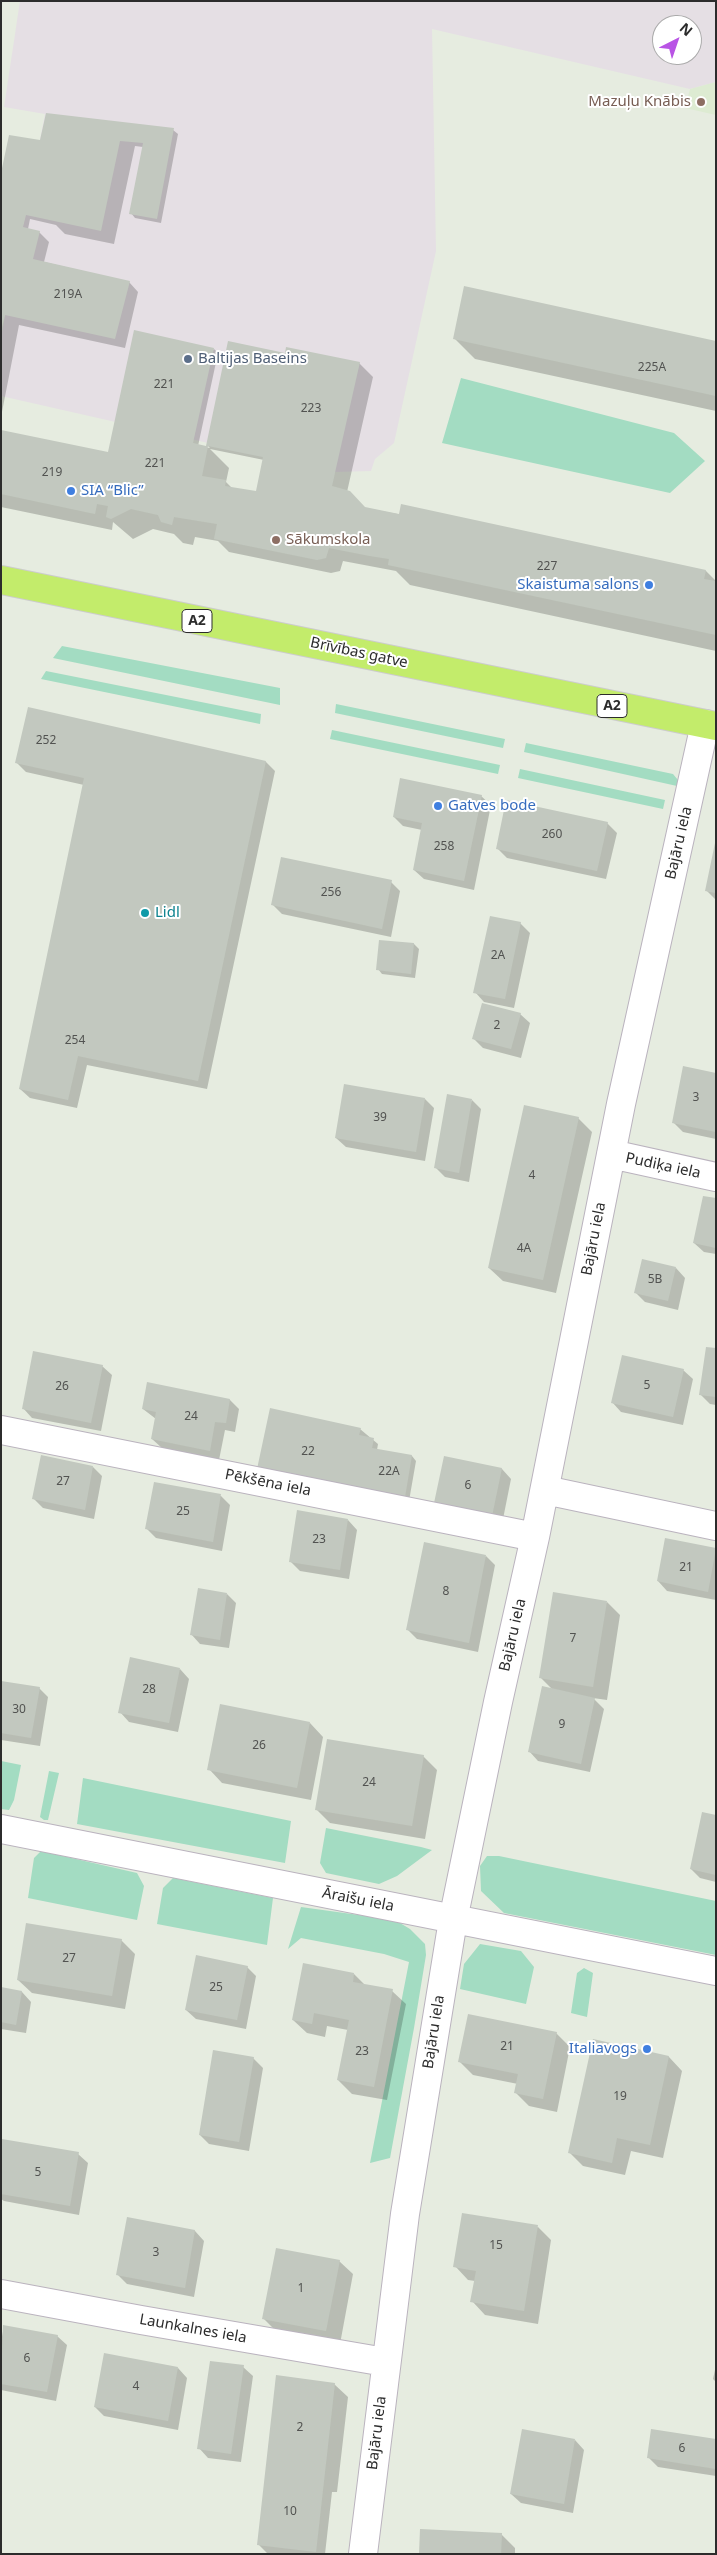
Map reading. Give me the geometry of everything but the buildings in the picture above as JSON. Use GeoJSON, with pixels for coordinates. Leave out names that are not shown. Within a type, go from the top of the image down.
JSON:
{"type":"FeatureCollection","features":[{"type":"Feature","properties":{"kind":"highway","name":"Brīvības gatve"},"geometry":{"type":"LineString","coordinates":[[1,580],[710,725]]}},
{"type":"Feature","properties":{"kind":"street","name":"Bajāru iela"},"geometry":{"type":"LineString","coordinates":[[363,2554],[385,2362],[405,2214],[452,1920],[545,1490],[610,1154],[710,725]]}},
{"type":"Feature","properties":{"kind":"street","name":"Pudiķa iela"},"geometry":{"type":"LineString","coordinates":[[610,1154],[716,1177]]}},
{"type":"Feature","properties":{"kind":"street","name":"Pēkšēna iela"},"geometry":{"type":"LineString","coordinates":[[1,1430],[535,1537]]}},
{"type":"Feature","properties":{"kind":"street"},"geometry":{"type":"LineString","coordinates":[[545,1490],[716,1526]]}},
{"type":"Feature","properties":{"kind":"street","name":"Āraišu iela"},"geometry":{"type":"LineString","coordinates":[[1,1829],[452,1920],[591,1944],[716,1971]]}},
{"type":"Feature","properties":{"kind":"street","name":"Launkalnes iela"},"geometry":{"type":"LineString","coordinates":[[1,2294],[385,2362]]}},
{"type":"Feature","properties":{"kind":"shaded area"},"geometry":{"type":"Polygon","coordinates":[[[20,1],[716,1],[716,82],[690,89],[432,29],[436,251],[394,443],[375,459],[371,471],[336,472],[1,396],[1,337],[45,114],[4,107],[20,1]]]}},
{"type":"Feature","properties":{"kind":"shaded area","name":"Mazuļu Knābis"},"geometry":{"type":"Polygon","coordinates":[[[716,82],[716,115],[685,108],[690,89],[716,82]]]}},
{"type":"Feature","properties":{"kind":"green space"},"geometry":{"type":"Polygon","coordinates":[[[461,378],[674,433],[705,461],[670,493],[442,443],[461,378]]]}},
{"type":"Feature","properties":{"kind":"green space"},"geometry":{"type":"Polygon","coordinates":[[[62,646],[280,688],[280,705],[53,658],[62,646]]]}},
{"type":"Feature","properties":{"kind":"green space"},"geometry":{"type":"Polygon","coordinates":[[[46,671],[261,714],[260,724],[41,679],[46,671]]]}},
{"type":"Feature","properties":{"kind":"green space"},"geometry":{"type":"Polygon","coordinates":[[[336,704],[505,739],[503,748],[335,713],[336,704]]]}},
{"type":"Feature","properties":{"kind":"green space"},"geometry":{"type":"Polygon","coordinates":[[[332,730],[500,765],[498,774],[330,739],[332,730]]]}},
{"type":"Feature","properties":{"kind":"green space"},"geometry":{"type":"Polygon","coordinates":[[[526,743],[673,774],[678,780],[677,786],[524,752],[526,743]]]}},
{"type":"Feature","properties":{"kind":"green space"},"geometry":{"type":"Polygon","coordinates":[[[520,769],[665,800],[663,809],[518,778],[520,769]]]}},
{"type":"Feature","properties":{"kind":"green space"},"geometry":{"type":"Polygon","coordinates":[[[1,1761],[21,1765],[14,1800],[9,1810],[1,1809],[1,1761]]]}},
{"type":"Feature","properties":{"kind":"green space"},"geometry":{"type":"Polygon","coordinates":[[[49,1771],[59,1773],[48,1820],[44,1820],[40,1817],[49,1771]]]}},
{"type":"Feature","properties":{"kind":"green space"},"geometry":{"type":"Polygon","coordinates":[[[83,1778],[291,1821],[285,1863],[77,1824],[83,1778]]]}},
{"type":"Feature","properties":{"kind":"green space"},"geometry":{"type":"Polygon","coordinates":[[[326,1828],[432,1850],[397,1876],[379,1884],[326,1873],[320,1863],[326,1828]]]}},
{"type":"Feature","properties":{"kind":"green space"},"geometry":{"type":"Polygon","coordinates":[[[41,1851],[137,1873],[144,1886],[137,1920],[28,1898],[34,1858],[41,1851]]]}},
{"type":"Feature","properties":{"kind":"green space"},"geometry":{"type":"Polygon","coordinates":[[[487,1856],[499,1856],[716,1901],[716,1955],[504,1913],[481,1891],[480,1866],[487,1856]]]}},
{"type":"Feature","properties":{"kind":"green space"},"geometry":{"type":"Polygon","coordinates":[[[173,1878],[273,1898],[267,1945],[157,1924],[163,1888],[173,1878]]]}},
{"type":"Feature","properties":{"kind":"green space"},"geometry":{"type":"Polygon","coordinates":[[[301,1907],[395,1920],[410,1929],[425,1944],[426,1955],[390,2158],[370,2163],[409,1962],[384,1954],[301,1938],[288,1949],[301,1907]]]}},
{"type":"Feature","properties":{"kind":"green space"},"geometry":{"type":"Polygon","coordinates":[[[480,1944],[521,1951],[534,1967],[526,2004],[460,1989],[464,1964],[480,1944]]]}},
{"type":"Feature","properties":{"kind":"green space"},"geometry":{"type":"Polygon","coordinates":[[[584,1968],[593,1973],[587,2017],[571,2013],[577,1973],[584,1968]]]}},
{"type":"Feature","properties":{"kind":"place","name":"Mazuļu Knābis"},"geometry":{"type":"Point","coordinates":[701,102]}},
{"type":"Feature","properties":{"kind":"place","name":"Baltijas Baseins"},"geometry":{"type":"Point","coordinates":[188,359]}},
{"type":"Feature","properties":{"kind":"place","name":"SIA “Blic”"},"geometry":{"type":"Point","coordinates":[71,491]}},
{"type":"Feature","properties":{"kind":"place","name":"Sākumskola"},"geometry":{"type":"Point","coordinates":[276,540]}},
{"type":"Feature","properties":{"kind":"place","name":"Skaistuma salons"},"geometry":{"type":"Point","coordinates":[649,585]}},
{"type":"Feature","properties":{"kind":"place","name":"Gatves bode"},"geometry":{"type":"Point","coordinates":[438,806]}},
{"type":"Feature","properties":{"kind":"place","name":"Lidl"},"geometry":{"type":"Point","coordinates":[145,913]}},
{"type":"Feature","properties":{"kind":"place","name":"Italiavogs"},"geometry":{"type":"Point","coordinates":[647,2049]}}]}
